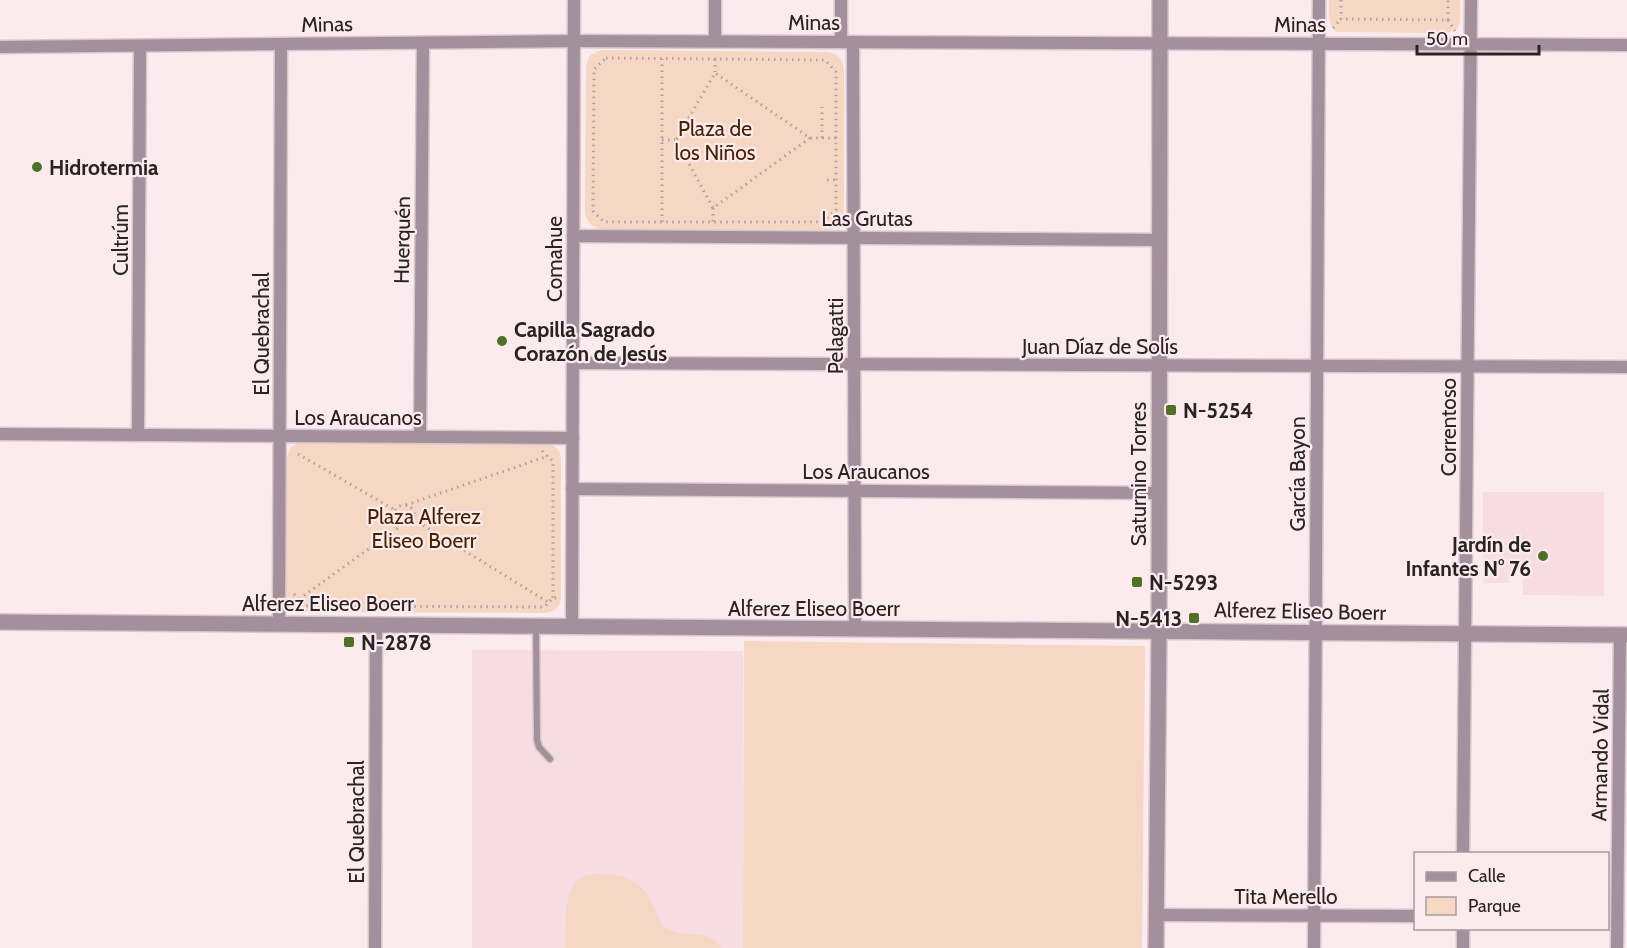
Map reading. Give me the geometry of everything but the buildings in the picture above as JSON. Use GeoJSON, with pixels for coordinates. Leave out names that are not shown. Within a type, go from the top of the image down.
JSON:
{"type":"FeatureCollection","features":[{"type":"Feature","properties":{"kind":"street","name":"Comahue"},"geometry":{"type":"LineString","coordinates":[[572,627],[574,0]]}},
{"type":"Feature","properties":{"kind":"street"},"geometry":{"type":"LineString","coordinates":[[715,0],[715,41]]}},
{"type":"Feature","properties":{"kind":"street","name":"Pelagatti"},"geometry":{"type":"LineString","coordinates":[[841,0],[847,42],[854,238],[855,629]]}},
{"type":"Feature","properties":{"kind":"street","name":"Saturnino Torres"},"geometry":{"type":"LineString","coordinates":[[1156,948],[1160,0]]}},
{"type":"Feature","properties":{"kind":"street","name":"García Bayon"},"geometry":{"type":"LineString","coordinates":[[1314,948],[1319,0]]}},
{"type":"Feature","properties":{"kind":"street","name":"Correntoso"},"geometry":{"type":"LineString","coordinates":[[1464,852],[1471,0]]}},
{"type":"Feature","properties":{"kind":"street","name":"Minas"},"geometry":{"type":"LineString","coordinates":[[0,47],[574,41],[1627,45]]}},
{"type":"Feature","properties":{"kind":"street","name":"Huerquén"},"geometry":{"type":"LineString","coordinates":[[420,437],[423,43]]}},
{"type":"Feature","properties":{"kind":"street","name":"El Quebrachal"},"geometry":{"type":"LineString","coordinates":[[279,624],[281,44]]}},
{"type":"Feature","properties":{"kind":"street","name":"Cultrúm"},"geometry":{"type":"LineString","coordinates":[[138,435],[140,46]]}},
{"type":"Feature","properties":{"kind":"street","name":"Las Grutas"},"geometry":{"type":"LineString","coordinates":[[573,236],[1160,240]]}},
{"type":"Feature","properties":{"kind":"street","name":"Juan Díaz de Solís"},"geometry":{"type":"LineString","coordinates":[[573,363],[1627,366]]}},
{"type":"Feature","properties":{"kind":"street","name":"Los Araucanos"},"geometry":{"type":"LineString","coordinates":[[0,434],[573,438]]}},
{"type":"Feature","properties":{"kind":"street","name":"Los Araucanos"},"geometry":{"type":"LineString","coordinates":[[572,489],[1159,493]]}},
{"type":"Feature","properties":{"kind":"street","name":"Alferez Eliseo Boerr"},"geometry":{"type":"LineString","coordinates":[[0,622],[1624,635]]}},
{"type":"Feature","properties":{"kind":"street","name":"El Quebrachal"},"geometry":{"type":"LineString","coordinates":[[375,948],[376,625]]}},
{"type":"Feature","properties":{"kind":"street","name":"Armando Vidal"},"geometry":{"type":"LineString","coordinates":[[1617,948],[1624,635]]}},
{"type":"Feature","properties":{"kind":"street","name":"Tita Merello"},"geometry":{"type":"LineString","coordinates":[[1156,915],[1414,916]]}},
{"type":"Feature","properties":{"kind":"street"},"geometry":{"type":"LineString","coordinates":[[1463,930],[1463,948]]}},
{"type":"Feature","properties":{"kind":"lane"},"geometry":{"type":"LineString","coordinates":[[536,626],[536,736],[539,747],[550,759]]}},
{"type":"Feature","properties":{"kind":"path"},"geometry":{"type":"LineString","coordinates":[[1333,28],[1341,19],[1341,0]]}},
{"type":"Feature","properties":{"kind":"path"},"geometry":{"type":"LineString","coordinates":[[1448,0],[1448,20],[1455,31]]}},
{"type":"Feature","properties":{"kind":"path"},"geometry":{"type":"LineString","coordinates":[[1341,19],[1448,20]]}},
{"type":"Feature","properties":{"kind":"path"},"geometry":{"type":"LineString","coordinates":[[606,58],[715,59],[825,60],[836,72],[836,210],[822,222],[604,222],[593,211],[594,69],[606,58]]}},
{"type":"Feature","properties":{"kind":"path"},"geometry":{"type":"LineString","coordinates":[[662,59],[662,222]]}},
{"type":"Feature","properties":{"kind":"path"},"geometry":{"type":"LineString","coordinates":[[675,140],[715,73],[715,59]]}},
{"type":"Feature","properties":{"kind":"path"},"geometry":{"type":"LineString","coordinates":[[715,73],[810,138],[836,138]]}},
{"type":"Feature","properties":{"kind":"path"},"geometry":{"type":"LineString","coordinates":[[822,106],[822,138]]}},
{"type":"Feature","properties":{"kind":"path"},"geometry":{"type":"LineString","coordinates":[[713,208],[810,138]]}},
{"type":"Feature","properties":{"kind":"path"},"geometry":{"type":"LineString","coordinates":[[662,140],[675,140]]}},
{"type":"Feature","properties":{"kind":"path"},"geometry":{"type":"LineString","coordinates":[[675,140],[713,208],[713,222]]}},
{"type":"Feature","properties":{"kind":"path"},"geometry":{"type":"LineString","coordinates":[[762,173],[762,180]]}},
{"type":"Feature","properties":{"kind":"path"},"geometry":{"type":"LineString","coordinates":[[827,180],[836,180]]}},
{"type":"Feature","properties":{"kind":"path"},"geometry":{"type":"LineString","coordinates":[[294,458],[303,449]]}},
{"type":"Feature","properties":{"kind":"path"},"geometry":{"type":"LineString","coordinates":[[294,595],[304,606],[544,607],[553,597],[553,461],[543,451],[531,451]]}},
{"type":"Feature","properties":{"kind":"path"},"geometry":{"type":"LineString","coordinates":[[298,454],[395,510]]}},
{"type":"Feature","properties":{"kind":"path"},"geometry":{"type":"LineString","coordinates":[[402,525],[394,519],[395,510],[400,506],[406,506],[548,456]]}},
{"type":"Feature","properties":{"kind":"path"},"geometry":{"type":"LineString","coordinates":[[298,600],[402,525],[408,524],[413,512],[406,506]]}},
{"type":"Feature","properties":{"kind":"path"},"geometry":{"type":"LineString","coordinates":[[412,519],[548,602]]}},
{"type":"Feature","properties":{"kind":"shaded area","name":"Jardín de Infantes N° 76"},"geometry":{"type":"Polygon","coordinates":[[[1483,492],[1604,492],[1604,596],[1523,595],[1523,571],[1509,571],[1509,583],[1483,583],[1483,492]]]}},
{"type":"Feature","properties":{"kind":"shaded area"},"geometry":{"type":"Polygon","coordinates":[[[472,650],[743,651],[743,948],[472,948],[472,650]]]}},
{"type":"Feature","properties":{"kind":"green space"},"geometry":{"type":"Polygon","coordinates":[[[1329,0],[1460,0],[1460,23],[1457,29],[1447,33],[1337,32],[1330,22],[1329,0]]]}},
{"type":"Feature","properties":{"kind":"green space","name":"Plaza de los Niños"},"geometry":{"type":"Polygon","coordinates":[[[602,50],[827,52],[838,56],[842,61],[844,73],[844,212],[841,223],[833,229],[825,230],[604,229],[593,226],[588,222],[585,211],[586,66],[590,55],[602,50]]]}},
{"type":"Feature","properties":{"kind":"green space","name":"Plaza Alferez Eliseo Boerr"},"geometry":{"type":"Polygon","coordinates":[[[299,442],[543,443],[554,446],[560,453],[561,461],[561,598],[558,607],[544,613],[304,612],[294,609],[289,605],[286,595],[287,458],[291,447],[299,442]]]}},
{"type":"Feature","properties":{"kind":"green space"},"geometry":{"type":"Polygon","coordinates":[[[744,641],[1145,646],[1142,948],[743,948],[744,641]]]}},
{"type":"Feature","properties":{"kind":"green space"},"geometry":{"type":"Polygon","coordinates":[[[595,874],[615,875],[631,880],[645,891],[666,928],[673,932],[709,937],[721,948],[565,948],[567,904],[572,887],[579,879],[595,874]]]}},
{"type":"Feature","properties":{"kind":"place","name":"Hidrotermia"},"geometry":{"type":"Point","coordinates":[37,167]}},
{"type":"Feature","properties":{"kind":"place","name":"Capilla Sagrado Corazón de Jesús"},"geometry":{"type":"Point","coordinates":[502,341]}},
{"type":"Feature","properties":{"kind":"place","name":"N-5254"},"geometry":{"type":"Point","coordinates":[1171,410]}},
{"type":"Feature","properties":{"kind":"place","name":"Jardín de Infantes N° 76"},"geometry":{"type":"Point","coordinates":[1543,556]}},
{"type":"Feature","properties":{"kind":"place","name":"N-5293"},"geometry":{"type":"Point","coordinates":[1137,582]}},
{"type":"Feature","properties":{"kind":"place","name":"N-5413"},"geometry":{"type":"Point","coordinates":[1194,618]}},
{"type":"Feature","properties":{"kind":"place","name":"N-2878"},"geometry":{"type":"Point","coordinates":[349,642]}}]}
